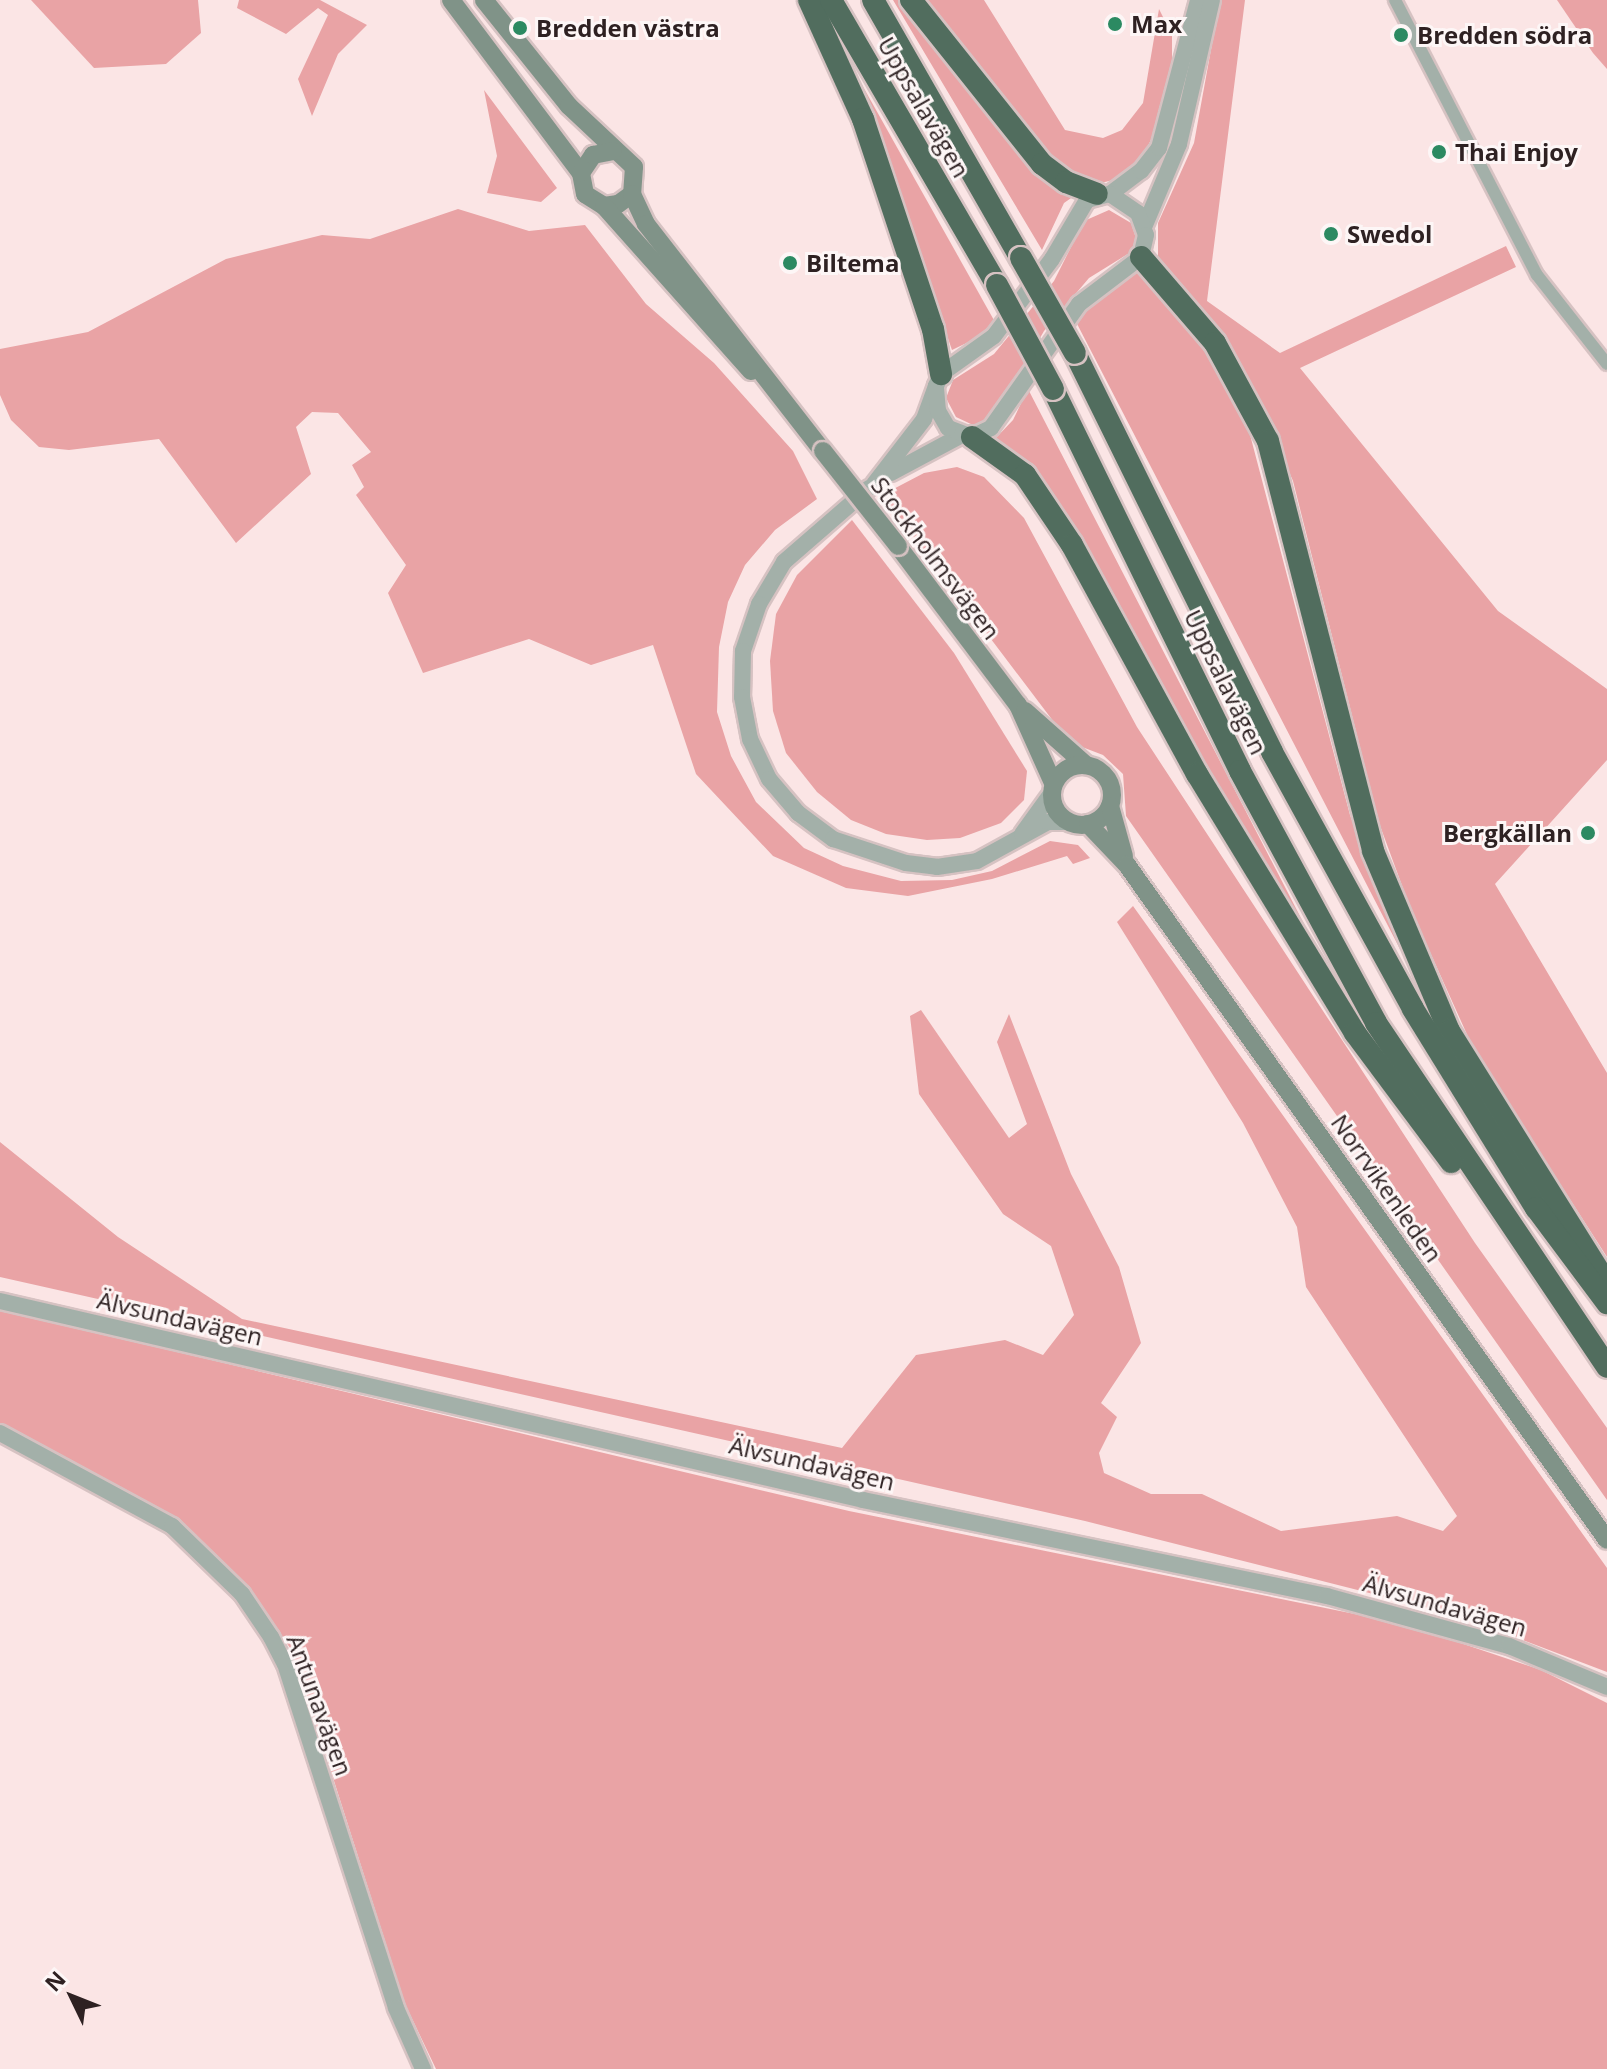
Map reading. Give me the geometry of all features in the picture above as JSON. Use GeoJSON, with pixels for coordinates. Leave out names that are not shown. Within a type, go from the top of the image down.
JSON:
{"type":"FeatureCollection","features":[{"type":"Feature","properties":{"kind":"highway"},"geometry":{"type":"LineString","coordinates":[[809,0],[863,119],[933,329],[939,380]]}},
{"type":"Feature","properties":{"kind":"highway","name":"Uppsalavägen"},"geometry":{"type":"LineString","coordinates":[[831,0],[997,285],[1053,389],[1240,771],[1376,1023],[1563,1307],[1607,1367]]}},
{"type":"Feature","properties":{"kind":"highway","name":"Uppsalavägen"},"geometry":{"type":"LineString","coordinates":[[873,0],[1075,353],[1272,752],[1413,1009],[1536,1208],[1607,1303]]}},
{"type":"Feature","properties":{"kind":"highway"},"geometry":{"type":"LineString","coordinates":[[911,0],[1042,164],[1066,182],[1103,194]]}},
{"type":"Feature","properties":{"kind":"highway"},"geometry":{"type":"LineString","coordinates":[[1141,257],[1215,343],[1268,441],[1373,851],[1449,1031],[1607,1284]]}},
{"type":"Feature","properties":{"kind":"highway"},"geometry":{"type":"LineString","coordinates":[[966,436],[1033,486],[1072,545],[1197,774],[1355,1033],[1563,1307]]}},
{"type":"Feature","properties":{"kind":"main road","name":"Stockholmsvägen"},"geometry":{"type":"LineString","coordinates":[[451,0],[581,173],[585,194],[604,206],[819,446]]}},
{"type":"Feature","properties":{"kind":"main road","name":"Stockholmsvägen"},"geometry":{"type":"LineString","coordinates":[[484,0],[569,106],[613,151],[634,167],[632,194],[646,224],[1018,705],[1086,765]]}},
{"type":"Feature","properties":{"kind":"main road"},"geometry":{"type":"LineString","coordinates":[[581,173],[593,155],[613,151]]}},
{"type":"Feature","properties":{"kind":"main road"},"geometry":{"type":"LineString","coordinates":[[604,206],[618,204],[632,194]]}},
{"type":"Feature","properties":{"kind":"main road","name":"Stockholmsvägen"},"geometry":{"type":"LineString","coordinates":[[1018,705],[1052,789]]}},
{"type":"Feature","properties":{"kind":"main road"},"geometry":{"type":"LineString","coordinates":[[1086,765],[1110,784],[1110,806],[1088,824],[1068,822],[1059,815],[1052,789],[1067,768],[1086,765]]}},
{"type":"Feature","properties":{"kind":"main road","name":"Norrvikenleden"},"geometry":{"type":"LineString","coordinates":[[1110,806],[1110,820],[1127,865]]}},
{"type":"Feature","properties":{"kind":"main road","name":"Norrvikenleden"},"geometry":{"type":"LineString","coordinates":[[1088,824],[1127,865],[1607,1540]]}},
{"type":"Feature","properties":{"kind":"street"},"geometry":{"type":"LineString","coordinates":[[1068,822],[1048,822],[1014,845],[977,861],[937,867],[869,854],[833,839],[798,813],[769,779],[750,739],[742,697],[743,651],[759,604],[784,562],[874,484],[924,419],[939,380],[994,336],[1052,259],[1077,210],[1141,171],[1159,148],[1198,0]]}},
{"type":"Feature","properties":{"kind":"street"},"geometry":{"type":"LineString","coordinates":[[874,484],[966,436],[991,428],[1008,411],[1079,304],[1141,257],[1145,225],[1179,144],[1212,0]]}},
{"type":"Feature","properties":{"kind":"street"},"geometry":{"type":"LineString","coordinates":[[1395,0],[1537,275],[1607,364]]}},
{"type":"Feature","properties":{"kind":"street"},"geometry":{"type":"LineString","coordinates":[[1103,194],[1130,205],[1145,225]]}},
{"type":"Feature","properties":{"kind":"street"},"geometry":{"type":"LineString","coordinates":[[939,380],[938,411],[966,436]]}},
{"type":"Feature","properties":{"kind":"street"},"geometry":{"type":"LineString","coordinates":[[1014,845],[1052,789]]}},
{"type":"Feature","properties":{"kind":"street","name":"Älvsundavägen"},"geometry":{"type":"LineString","coordinates":[[0,1301],[863,1500],[1327,1596],[1509,1646],[1607,1687]]}},
{"type":"Feature","properties":{"kind":"street","name":"Antunavägen"},"geometry":{"type":"LineString","coordinates":[[0,1433],[172,1526],[242,1594],[271,1637],[285,1664],[396,2008],[423,2069]]}},
{"type":"Feature","properties":{"kind":"shaded area"},"geometry":{"type":"Polygon","coordinates":[[[31,0],[198,0],[201,33],[166,64],[94,68],[31,0]]]}},
{"type":"Feature","properties":{"kind":"shaded area"},"geometry":{"type":"Polygon","coordinates":[[[239,0],[320,0],[367,25],[338,54],[312,116],[298,79],[328,15],[318,8],[286,34],[237,8],[239,0]]]}},
{"type":"Feature","properties":{"kind":"shaded area"},"geometry":{"type":"Polygon","coordinates":[[[893,0],[901,0],[1034,171],[1074,196],[1064,203],[1042,250],[893,0]]]}},
{"type":"Feature","properties":{"kind":"shaded area"},"geometry":{"type":"Polygon","coordinates":[[[924,0],[984,0],[1065,130],[1103,138],[1122,130],[1143,103],[1159,9],[1172,35],[1172,69],[1154,134],[1140,161],[1117,179],[1093,185],[1066,174],[924,0]]]}},
{"type":"Feature","properties":{"kind":"shaded area"},"geometry":{"type":"Polygon","coordinates":[[[1220,0],[1245,0],[1207,301],[1280,353],[1506,246],[1516,267],[1300,368],[1498,611],[1607,689],[1607,760],[1495,884],[1607,1073],[1607,1257],[1474,1050],[1411,910],[1379,823],[1293,481],[1252,386],[1224,339],[1158,257],[1158,223],[1194,143],[1220,0]]]}},
{"type":"Feature","properties":{"kind":"shaded area"},"geometry":{"type":"Polygon","coordinates":[[[1557,0],[1607,0],[1607,69],[1593,53],[1557,0]]]}},
{"type":"Feature","properties":{"kind":"shaded area"},"geometry":{"type":"Polygon","coordinates":[[[857,76],[995,322],[981,336],[952,350],[857,76]]]}},
{"type":"Feature","properties":{"kind":"shaded area"},"geometry":{"type":"Polygon","coordinates":[[[484,90],[557,188],[541,202],[487,193],[497,156],[484,90]]]}},
{"type":"Feature","properties":{"kind":"shaded area"},"geometry":{"type":"Polygon","coordinates":[[[458,209],[529,231],[585,225],[646,304],[714,363],[793,451],[817,499],[775,530],[745,565],[728,602],[719,647],[717,712],[731,756],[756,802],[804,848],[843,866],[901,881],[952,880],[992,871],[1050,841],[1078,845],[1090,858],[1073,864],[1067,856],[992,879],[908,896],[846,888],[773,856],[696,774],[653,645],[591,665],[529,639],[423,673],[388,593],[406,565],[356,495],[364,487],[352,465],[371,452],[338,413],[312,412],[296,427],[311,474],[236,543],[159,439],[69,450],[39,447],[11,420],[0,395],[0,349],[88,332],[226,259],[322,235],[370,239],[458,209]]]}},
{"type":"Feature","properties":{"kind":"shaded area"},"geometry":{"type":"Polygon","coordinates":[[[1109,210],[1131,223],[1136,238],[1131,252],[1089,278],[1044,331],[994,418],[973,425],[956,417],[946,398],[953,380],[994,354],[1054,281],[1084,221],[1109,210]]]}},
{"type":"Feature","properties":{"kind":"shaded area"},"geometry":{"type":"Polygon","coordinates":[[[1138,272],[1204,348],[1248,427],[1350,815],[1401,951],[1074,318],[1098,292],[1138,272]]]}},
{"type":"Feature","properties":{"kind":"shaded area"},"geometry":{"type":"Polygon","coordinates":[[[1028,389],[1336,986],[1208,776],[1079,538],[992,442],[1013,420],[1028,389]]]}},
{"type":"Feature","properties":{"kind":"shaded area"},"geometry":{"type":"Polygon","coordinates":[[[957,467],[984,477],[1024,518],[1137,727],[1475,1243],[1607,1428],[1607,1500],[1126,816],[1123,774],[1103,755],[1069,742],[882,495],[924,473],[957,467]]]}},
{"type":"Feature","properties":{"kind":"shaded area"},"geometry":{"type":"Polygon","coordinates":[[[852,520],[954,653],[1027,771],[1024,800],[1001,823],[960,838],[927,840],[886,834],[851,820],[817,792],[786,753],[773,711],[770,661],[776,614],[797,575],[852,520]]]}},
{"type":"Feature","properties":{"kind":"shaded area"},"geometry":{"type":"Polygon","coordinates":[[[1133,906],[1607,1568],[1607,1672],[1460,1616],[1085,1521],[0,1277],[0,1142],[118,1237],[242,1319],[842,1448],[916,1355],[1005,1340],[1043,1355],[1074,1315],[1051,1246],[1003,1214],[919,1094],[910,1016],[921,1010],[1009,1138],[1027,1124],[997,1042],[1009,1014],[1071,1174],[1119,1267],[1141,1343],[1101,1403],[1117,1417],[1099,1453],[1104,1473],[1151,1494],[1202,1494],[1281,1531],[1397,1516],[1443,1531],[1457,1516],[1306,1287],[1297,1227],[1243,1123],[1117,922],[1133,906]]]}},
{"type":"Feature","properties":{"kind":"shaded area"},"geometry":{"type":"Polygon","coordinates":[[[0,1310],[849,1511],[1404,1624],[1541,1670],[1607,1703],[1607,2069],[436,2069],[405,2004],[293,1652],[250,1592],[198,1537],[0,1424],[0,1310]]]}},
{"type":"Feature","properties":{"kind":"place","name":"Max"},"geometry":{"type":"Point","coordinates":[1115,24]}},
{"type":"Feature","properties":{"kind":"place","name":"Bredden västra"},"geometry":{"type":"Point","coordinates":[520,28]}},
{"type":"Feature","properties":{"kind":"place","name":"Bredden södra"},"geometry":{"type":"Point","coordinates":[1401,35]}},
{"type":"Feature","properties":{"kind":"place","name":"Thai Enjoy"},"geometry":{"type":"Point","coordinates":[1439,152]}},
{"type":"Feature","properties":{"kind":"place","name":"Swedol"},"geometry":{"type":"Point","coordinates":[1331,234]}},
{"type":"Feature","properties":{"kind":"place","name":"Biltema"},"geometry":{"type":"Point","coordinates":[790,263]}},
{"type":"Feature","properties":{"kind":"place","name":"Bergkällan"},"geometry":{"type":"Point","coordinates":[1588,833]}}]}
